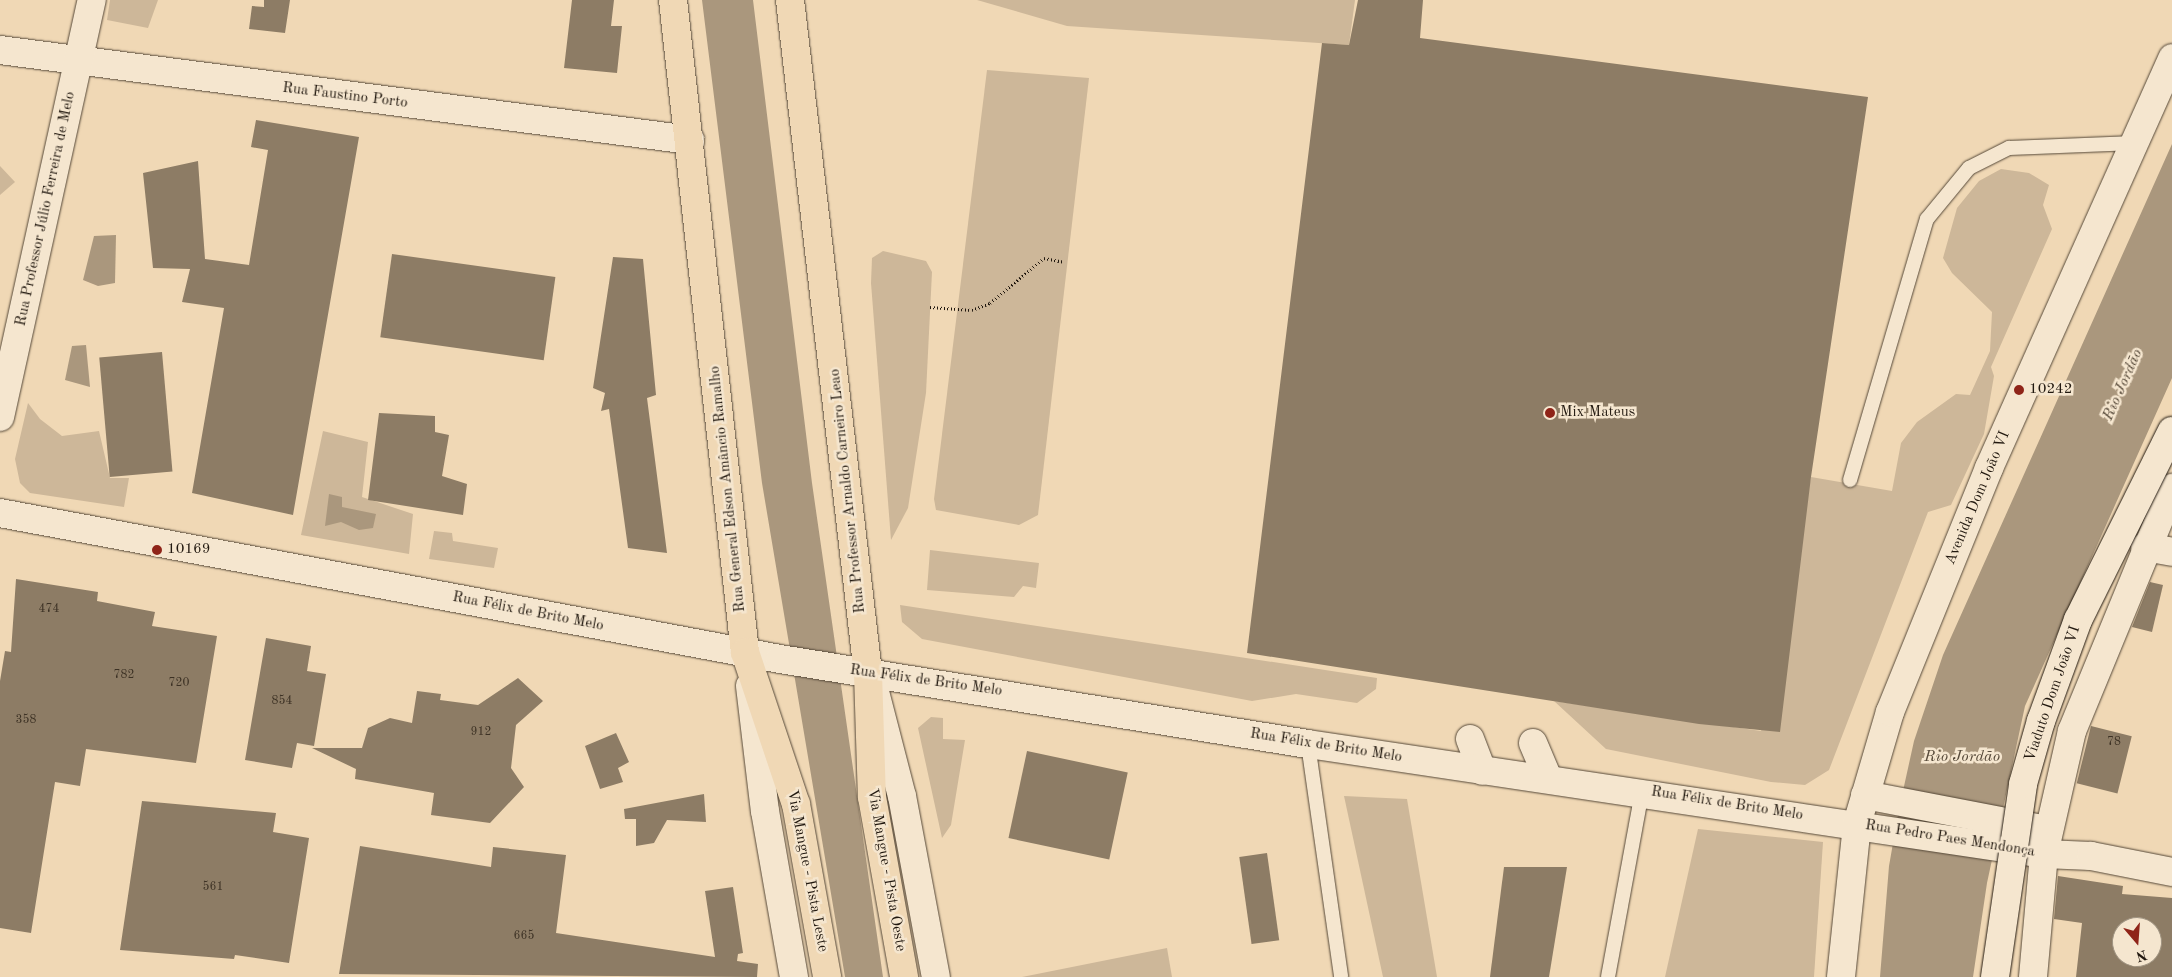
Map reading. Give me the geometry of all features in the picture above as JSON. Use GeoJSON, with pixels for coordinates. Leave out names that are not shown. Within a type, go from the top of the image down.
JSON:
{"type":"FeatureCollection","features":[{"type":"Feature","properties":{"kind":"main road","name":"Rua Professor Júlio Ferreira de Melo"},"geometry":{"type":"LineString","coordinates":[[0,417],[92,0]]}},
{"type":"Feature","properties":{"kind":"main road","name":"Rua General Edson Amâncio Ramalho"},"geometry":{"type":"LineString","coordinates":[[673,0],[765,812],[794,977]]}},
{"type":"Feature","properties":{"kind":"main road","name":"Rua Professor Arnaldo Carneiro Leao"},"geometry":{"type":"LineString","coordinates":[[790,0],[861,672],[902,796],[936,977]]}},
{"type":"Feature","properties":{"kind":"main road","name":"Rua Faustino Porto"},"geometry":{"type":"LineString","coordinates":[[0,50],[78,63],[690,140]]}},
{"type":"Feature","properties":{"kind":"main road","name":"Avenida Dom João VI"},"geometry":{"type":"LineString","coordinates":[[1839,970],[1869,825],[1865,795],[1890,712],[1989,468],[2172,58]]}},
{"type":"Feature","properties":{"kind":"main road","name":"Viaduto Dom João VI"},"geometry":{"type":"LineString","coordinates":[[1995,977],[2023,784],[2041,721],[2078,620],[2172,431]]}},
{"type":"Feature","properties":{"kind":"main road"},"geometry":{"type":"LineString","coordinates":[[2033,977],[2045,843],[2079,710],[2145,547],[2172,488]]}},
{"type":"Feature","properties":{"kind":"main road","name":"Rua Félix de Brito Melo"},"geometry":{"type":"LineString","coordinates":[[0,512],[780,659],[1482,771],[1642,791],[1869,825]]}},
{"type":"Feature","properties":{"kind":"main road"},"geometry":{"type":"LineString","coordinates":[[2145,547],[2172,552]]}},
{"type":"Feature","properties":{"kind":"main road","name":"Via Mangue - Pista Leste"},"geometry":{"type":"LineString","coordinates":[[746,652],[796,804],[827,977]]}},
{"type":"Feature","properties":{"kind":"main road","name":"Via Mangue - Pista Oeste"},"geometry":{"type":"LineString","coordinates":[[861,672],[872,797],[904,977]]}},
{"type":"Feature","properties":{"kind":"main road"},"geometry":{"type":"LineString","coordinates":[[1470,738],[1482,771]]}},
{"type":"Feature","properties":{"kind":"main road"},"geometry":{"type":"LineString","coordinates":[[1533,743],[1548,779]]}},
{"type":"Feature","properties":{"kind":"main road","name":"Rua Pedro Paes Mendonça"},"geometry":{"type":"LineString","coordinates":[[1865,795],[2004,819],[2045,843]]}},
{"type":"Feature","properties":{"kind":"main road","name":"Rua Pedro Paes Mendonça"},"geometry":{"type":"LineString","coordinates":[[1869,825],[2001,846],[2045,843]]}},
{"type":"Feature","properties":{"kind":"main road"},"geometry":{"type":"LineString","coordinates":[[2045,843],[2091,856],[2172,872]]}},
{"type":"Feature","properties":{"kind":"lane"},"geometry":{"type":"LineString","coordinates":[[1850,480],[1927,219],[1969,168],[2009,148],[2135,143]]}},
{"type":"Feature","properties":{"kind":"lane"},"geometry":{"type":"LineString","coordinates":[[1308,744],[1341,977]]}},
{"type":"Feature","properties":{"kind":"lane"},"geometry":{"type":"LineString","coordinates":[[1608,977],[1642,791]]}},
{"type":"Feature","properties":{"kind":"path"},"geometry":{"type":"LineString","coordinates":[[930,307],[972,310],[990,303],[1044,258],[1064,262]]}},
{"type":"Feature","properties":{"kind":"shaded area"},"geometry":{"type":"Polygon","coordinates":[[[110,0],[158,0],[148,28],[107,20],[110,0]]]}},
{"type":"Feature","properties":{"kind":"shaded area"},"geometry":{"type":"Polygon","coordinates":[[[977,0],[1355,0],[1349,45],[1067,26],[977,0]]]}},
{"type":"Feature","properties":{"kind":"shaded area"},"geometry":{"type":"Polygon","coordinates":[[[987,70],[1089,78],[1038,515],[1019,525],[936,510],[934,499],[987,70]]]}},
{"type":"Feature","properties":{"kind":"shaded area"},"geometry":{"type":"Polygon","coordinates":[[[0,166],[15,182],[0,195],[0,166]]]}},
{"type":"Feature","properties":{"kind":"shaded area"},"geometry":{"type":"Polygon","coordinates":[[[2001,169],[2029,173],[2049,185],[2043,205],[2052,229],[1991,367],[1994,376],[1984,434],[1951,505],[1928,512],[1829,770],[1805,785],[1771,782],[1606,749],[1554,701],[1761,731],[1811,477],[1892,491],[1901,443],[1917,422],[1956,394],[1970,395],[1990,351],[1992,312],[1952,273],[1943,258],[1957,208],[1979,181],[2001,169]]]}},
{"type":"Feature","properties":{"kind":"shaded area"},"geometry":{"type":"Polygon","coordinates":[[[883,251],[926,261],[932,272],[926,393],[908,508],[891,540],[871,283],[872,258],[883,251]]]}},
{"type":"Feature","properties":{"kind":"shaded area"},"geometry":{"type":"Polygon","coordinates":[[[28,403],[40,419],[62,436],[99,431],[110,478],[129,478],[124,507],[30,493],[20,483],[15,459],[28,403]]]}},
{"type":"Feature","properties":{"kind":"shaded area"},"geometry":{"type":"Polygon","coordinates":[[[323,431],[368,442],[362,497],[413,514],[409,554],[301,535],[323,431]]]}},
{"type":"Feature","properties":{"kind":"shaded area"},"geometry":{"type":"Polygon","coordinates":[[[434,531],[452,533],[453,541],[498,548],[494,568],[429,559],[434,531]]]}},
{"type":"Feature","properties":{"kind":"shaded area"},"geometry":{"type":"Polygon","coordinates":[[[930,550],[1039,563],[1036,588],[1023,586],[1014,597],[927,590],[930,550]]]}},
{"type":"Feature","properties":{"kind":"shaded area"},"geometry":{"type":"Polygon","coordinates":[[[900,605],[1377,678],[1376,689],[1357,703],[1296,694],[1252,701],[922,639],[902,622],[900,605]]]}},
{"type":"Feature","properties":{"kind":"shaded area"},"geometry":{"type":"Polygon","coordinates":[[[931,717],[943,718],[943,739],[965,740],[951,825],[942,838],[918,728],[931,717]]]}},
{"type":"Feature","properties":{"kind":"shaded area"},"geometry":{"type":"Polygon","coordinates":[[[1344,796],[1407,799],[1437,977],[1383,977],[1344,796]]]}},
{"type":"Feature","properties":{"kind":"shaded area"},"geometry":{"type":"Polygon","coordinates":[[[1698,829],[1823,842],[1814,977],[1665,977],[1698,829]]]}},
{"type":"Feature","properties":{"kind":"shaded area"},"geometry":{"type":"Polygon","coordinates":[[[1167,948],[1172,977],[1022,977],[1167,948]]]}},
{"type":"Feature","properties":{"kind":"water"},"geometry":{"type":"Polygon","coordinates":[[[702,0],[753,0],[812,483],[883,977],[845,977],[762,483],[702,0]]]}},
{"type":"Feature","properties":{"kind":"water","name":"Rio Jordão"},"geometry":{"type":"Polygon","coordinates":[[[2172,144],[2172,378],[2025,706],[1987,883],[1973,977],[1880,977],[1889,866],[1899,809],[1914,741],[1943,655],[2172,144]]]}},
{"type":"Feature","properties":{"kind":"water"},"geometry":{"type":"Polygon","coordinates":[[[116,235],[115,283],[98,286],[83,280],[94,236],[116,235]]]}},
{"type":"Feature","properties":{"kind":"water"},"geometry":{"type":"Polygon","coordinates":[[[86,345],[90,387],[65,380],[72,346],[86,345]]]}},
{"type":"Feature","properties":{"kind":"water"},"geometry":{"type":"Polygon","coordinates":[[[329,494],[342,497],[342,507],[376,514],[373,528],[359,530],[341,522],[325,526],[329,494]]]}},
{"type":"Feature","properties":{"kind":"building"},"geometry":{"type":"Polygon","coordinates":[[[264,0],[290,0],[285,33],[249,29],[252,6],[264,7],[264,0]]]}},
{"type":"Feature","properties":{"kind":"building"},"geometry":{"type":"Polygon","coordinates":[[[572,0],[614,0],[611,26],[622,26],[617,73],[564,68],[572,0]]]}},
{"type":"Feature","properties":{"kind":"building","name":"Mix Mateus"},"geometry":{"type":"Polygon","coordinates":[[[1358,0],[1423,0],[1420,38],[1868,97],[1811,477],[1780,732],[1699,724],[1247,653],[1322,43],[1349,45],[1358,0]]]}},
{"type":"Feature","properties":{"kind":"building"},"geometry":{"type":"Polygon","coordinates":[[[256,120],[359,137],[293,515],[192,493],[224,308],[182,302],[190,269],[153,268],[143,173],[198,161],[205,259],[249,265],[268,150],[251,147],[256,120]]]}},
{"type":"Feature","properties":{"kind":"building"},"geometry":{"type":"Polygon","coordinates":[[[392,254],[555,277],[544,360],[380,337],[392,254]]]}},
{"type":"Feature","properties":{"kind":"building"},"geometry":{"type":"Polygon","coordinates":[[[613,257],[643,259],[656,395],[647,398],[667,553],[628,548],[609,409],[601,411],[605,393],[593,388],[613,257]]]}},
{"type":"Feature","properties":{"kind":"building"},"geometry":{"type":"Polygon","coordinates":[[[162,352],[172,472],[110,477],[99,357],[162,352]]]}},
{"type":"Feature","properties":{"kind":"building"},"geometry":{"type":"Polygon","coordinates":[[[379,413],[435,416],[435,432],[449,435],[442,476],[467,484],[463,515],[368,500],[379,413]]]}},
{"type":"Feature","properties":{"kind":"building"},"geometry":{"type":"Polygon","coordinates":[[[16,579],[98,592],[97,601],[155,612],[152,626],[217,636],[196,763],[86,749],[80,786],[55,782],[31,933],[0,928],[0,681],[5,651],[11,652],[16,579]]]}},
{"type":"Feature","properties":{"kind":"building"},"geometry":{"type":"Polygon","coordinates":[[[2150,582],[2163,585],[2152,632],[2132,627],[2150,582]]]}},
{"type":"Feature","properties":{"kind":"building"},"geometry":{"type":"Polygon","coordinates":[[[266,638],[311,646],[307,671],[326,674],[314,746],[297,743],[292,768],[245,760],[266,638]]]}},
{"type":"Feature","properties":{"kind":"building"},"geometry":{"type":"Polygon","coordinates":[[[518,678],[543,701],[516,725],[511,768],[524,787],[490,823],[431,815],[434,793],[355,779],[356,769],[312,748],[362,748],[368,728],[390,718],[412,723],[417,691],[441,694],[440,700],[478,705],[518,678]]]}},
{"type":"Feature","properties":{"kind":"building"},"geometry":{"type":"Polygon","coordinates":[[[2091,726],[2132,736],[2117,793],[2077,783],[2091,726]]]}},
{"type":"Feature","properties":{"kind":"building"},"geometry":{"type":"Polygon","coordinates":[[[616,733],[629,762],[618,768],[623,782],[600,789],[585,746],[616,733]]]}},
{"type":"Feature","properties":{"kind":"building"},"geometry":{"type":"Polygon","coordinates":[[[1027,751],[1128,772],[1109,859],[1008,838],[1027,751]]]}},
{"type":"Feature","properties":{"kind":"building"},"geometry":{"type":"Polygon","coordinates":[[[704,794],[706,822],[667,820],[654,843],[636,846],[636,819],[625,819],[624,809],[704,794]]]}},
{"type":"Feature","properties":{"kind":"building"},"geometry":{"type":"Polygon","coordinates":[[[142,801],[276,813],[273,832],[309,838],[289,963],[235,955],[234,959],[120,950],[142,801]]]}},
{"type":"Feature","properties":{"kind":"building"},"geometry":{"type":"Polygon","coordinates":[[[360,846],[491,867],[493,847],[566,855],[556,933],[715,957],[705,891],[733,887],[743,953],[738,954],[737,961],[758,964],[757,977],[339,974],[360,846]]]}},
{"type":"Feature","properties":{"kind":"building"},"geometry":{"type":"Polygon","coordinates":[[[1267,853],[1279,940],[1252,944],[1239,857],[1267,853]]]}},
{"type":"Feature","properties":{"kind":"building"},"geometry":{"type":"Polygon","coordinates":[[[1504,867],[1567,867],[1549,977],[1490,977],[1504,867]]]}},
{"type":"Feature","properties":{"kind":"building"},"geometry":{"type":"Polygon","coordinates":[[[2058,876],[2123,886],[2122,894],[2172,898],[2172,977],[2076,977],[2082,923],[2054,919],[2058,876]]]}},
{"type":"Feature","properties":{"kind":"place","name":"10242"},"geometry":{"type":"Point","coordinates":[2019,390]}},
{"type":"Feature","properties":{"kind":"place","name":"Mix Mateus"},"geometry":{"type":"Point","coordinates":[1550,413]}},
{"type":"Feature","properties":{"kind":"place","name":"10169"},"geometry":{"type":"Point","coordinates":[157,550]}}]}
